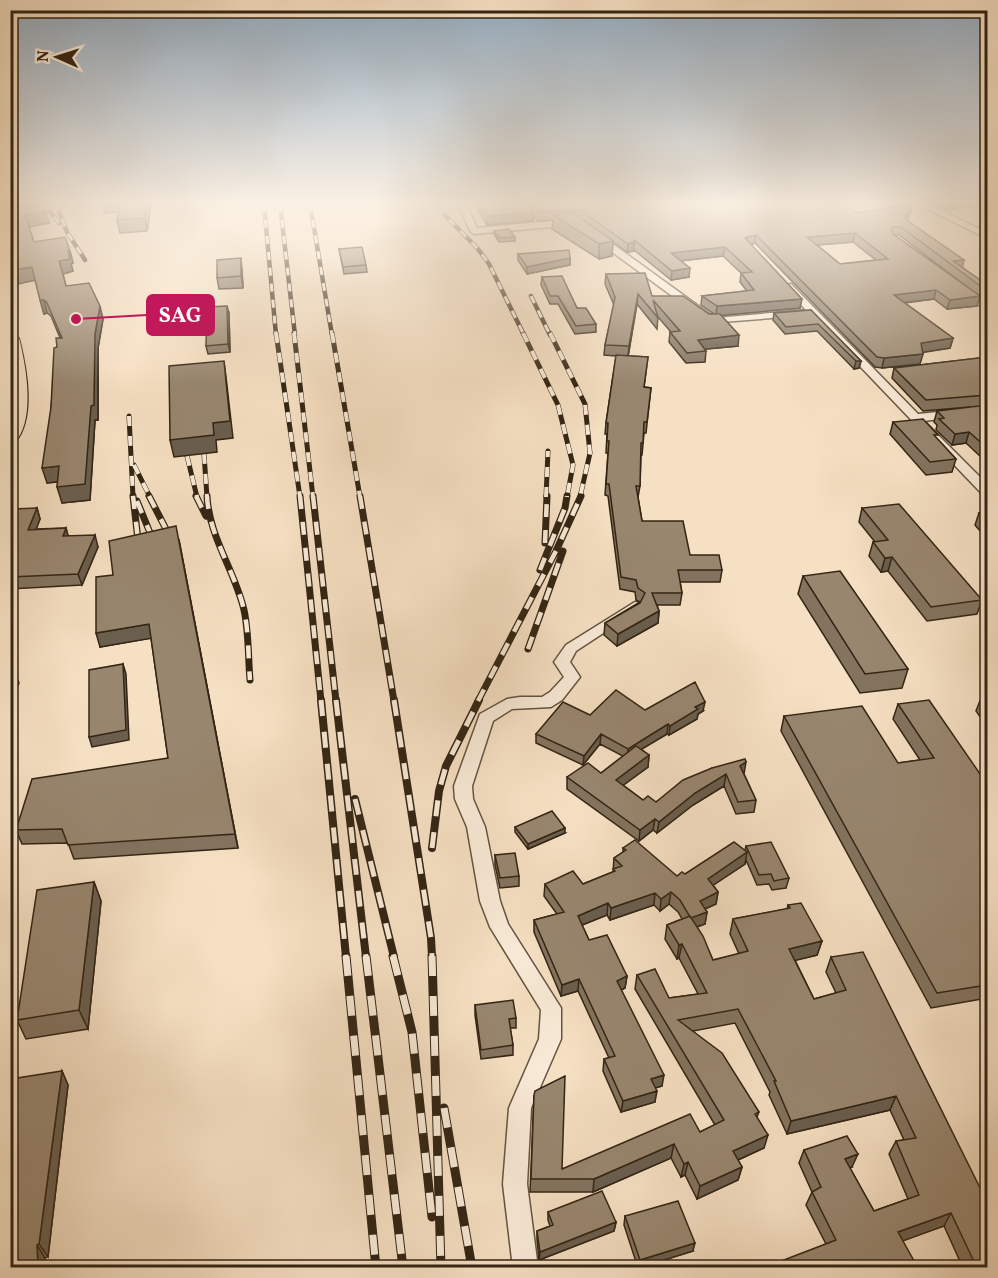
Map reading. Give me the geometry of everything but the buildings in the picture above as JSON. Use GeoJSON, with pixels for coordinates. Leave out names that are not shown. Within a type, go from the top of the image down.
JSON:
{"type":"FeatureCollection","features":[{"type":"Feature","properties":{"kind":"highway"},"geometry":{"type":"LineString","coordinates":[[10,338],[16,363],[18,391],[15,423],[10,436]]}},
{"type":"Feature","properties":{"kind":"street"},"geometry":{"type":"LineString","coordinates":[[633,264],[713,321],[814,312]]}},
{"type":"Feature","properties":{"kind":"street"},"geometry":{"type":"LineString","coordinates":[[782,280],[880,375],[916,418],[987,493]]}},
{"type":"Feature","properties":{"kind":"street"},"geometry":{"type":"LineString","coordinates":[[950,280],[987,308]]}},
{"type":"Feature","properties":{"kind":"street"},"geometry":{"type":"LineString","coordinates":[[916,418],[987,410]]}},
{"type":"Feature","properties":{"kind":"street"},"geometry":{"type":"LineString","coordinates":[[526,1268],[515,1184],[520,1108],[548,1047],[552,1019],[551,1008],[500,927],[490,901],[477,827],[464,798],[463,786],[486,718],[507,705],[520,702],[544,703],[556,696],[572,677],[562,662],[571,648],[635,606]]}},
{"type":"Feature","properties":{"kind":"railway"},"geometry":{"type":"LineString","coordinates":[[269,264],[276,335]]}},
{"type":"Feature","properties":{"kind":"railway"},"geometry":{"type":"LineString","coordinates":[[287,264],[295,335]]}},
{"type":"Feature","properties":{"kind":"railway"},"geometry":{"type":"LineString","coordinates":[[320,264],[332,335]]}},
{"type":"Feature","properties":{"kind":"railway"},"geometry":{"type":"LineString","coordinates":[[489,264],[524,335]]}},
{"type":"Feature","properties":{"kind":"railway"},"geometry":{"type":"LineString","coordinates":[[531,296],[550,335]]}},
{"type":"Feature","properties":{"kind":"railway"},"geometry":{"type":"LineString","coordinates":[[276,333],[300,497]]}},
{"type":"Feature","properties":{"kind":"railway"},"geometry":{"type":"LineString","coordinates":[[294,333],[313,497]]}},
{"type":"Feature","properties":{"kind":"railway"},"geometry":{"type":"LineString","coordinates":[[332,333],[360,497]]}},
{"type":"Feature","properties":{"kind":"railway"},"geometry":{"type":"LineString","coordinates":[[523,333],[558,405],[573,465],[567,497]]}},
{"type":"Feature","properties":{"kind":"railway"},"geometry":{"type":"LineString","coordinates":[[550,333],[585,404],[590,453],[580,497]]}},
{"type":"Feature","properties":{"kind":"railway"},"geometry":{"type":"LineString","coordinates":[[129,416],[133,497]]}},
{"type":"Feature","properties":{"kind":"railway"},"geometry":{"type":"LineString","coordinates":[[546,497],[548,451]]}},
{"type":"Feature","properties":{"kind":"railway"},"geometry":{"type":"LineString","coordinates":[[204,454],[207,497]]}},
{"type":"Feature","properties":{"kind":"railway"},"geometry":{"type":"LineString","coordinates":[[187,456],[197,497]]}},
{"type":"Feature","properties":{"kind":"railway"},"geometry":{"type":"LineString","coordinates":[[134,465],[150,497]]}},
{"type":"Feature","properties":{"kind":"railway"},"geometry":{"type":"LineString","coordinates":[[133,496],[139,549]]}},
{"type":"Feature","properties":{"kind":"railway"},"geometry":{"type":"LineString","coordinates":[[149,496],[169,535]]}},
{"type":"Feature","properties":{"kind":"railway"},"geometry":{"type":"LineString","coordinates":[[196,496],[206,516]]}},
{"type":"Feature","properties":{"kind":"railway"},"geometry":{"type":"LineString","coordinates":[[207,496],[212,526],[244,610],[250,680]]}},
{"type":"Feature","properties":{"kind":"railway"},"geometry":{"type":"LineString","coordinates":[[300,496],[321,701]]}},
{"type":"Feature","properties":{"kind":"railway"},"geometry":{"type":"LineString","coordinates":[[313,496],[336,701]]}},
{"type":"Feature","properties":{"kind":"railway"},"geometry":{"type":"LineString","coordinates":[[360,496],[394,701]]}},
{"type":"Feature","properties":{"kind":"railway"},"geometry":{"type":"LineString","coordinates":[[545,543],[547,496]]}},
{"type":"Feature","properties":{"kind":"railway"},"geometry":{"type":"LineString","coordinates":[[540,570],[565,508],[567,496]]}},
{"type":"Feature","properties":{"kind":"railway"},"geometry":{"type":"LineString","coordinates":[[478,701],[556,551],[581,496]]}},
{"type":"Feature","properties":{"kind":"railway"},"geometry":{"type":"LineString","coordinates":[[137,501],[155,545]]}},
{"type":"Feature","properties":{"kind":"railway"},"geometry":{"type":"LineString","coordinates":[[528,649],[563,551]]}},
{"type":"Feature","properties":{"kind":"railway"},"geometry":{"type":"LineString","coordinates":[[321,700],[346,957]]}},
{"type":"Feature","properties":{"kind":"railway"},"geometry":{"type":"LineString","coordinates":[[336,700],[366,957]]}},
{"type":"Feature","properties":{"kind":"railway"},"geometry":{"type":"LineString","coordinates":[[394,700],[432,957]]}},
{"type":"Feature","properties":{"kind":"railway"},"geometry":{"type":"LineString","coordinates":[[432,848],[439,791],[446,766],[479,700]]}},
{"type":"Feature","properties":{"kind":"railway"},"geometry":{"type":"LineString","coordinates":[[355,799],[394,957]]}},
{"type":"Feature","properties":{"kind":"railway"},"geometry":{"type":"LineString","coordinates":[[346,956],[376,1268]]}},
{"type":"Feature","properties":{"kind":"railway"},"geometry":{"type":"LineString","coordinates":[[366,956],[403,1268]]}},
{"type":"Feature","properties":{"kind":"railway"},"geometry":{"type":"LineString","coordinates":[[393,956],[412,1032],[432,1217]]}},
{"type":"Feature","properties":{"kind":"railway"},"geometry":{"type":"LineString","coordinates":[[432,956],[441,1268]]}},
{"type":"Feature","properties":{"kind":"railway"},"geometry":{"type":"LineString","coordinates":[[444,1108],[472,1268]]}},
{"type":"Feature","properties":{"kind":"place","name":"SAG"},"geometry":{"type":"Point","coordinates":[76,319]}}]}
